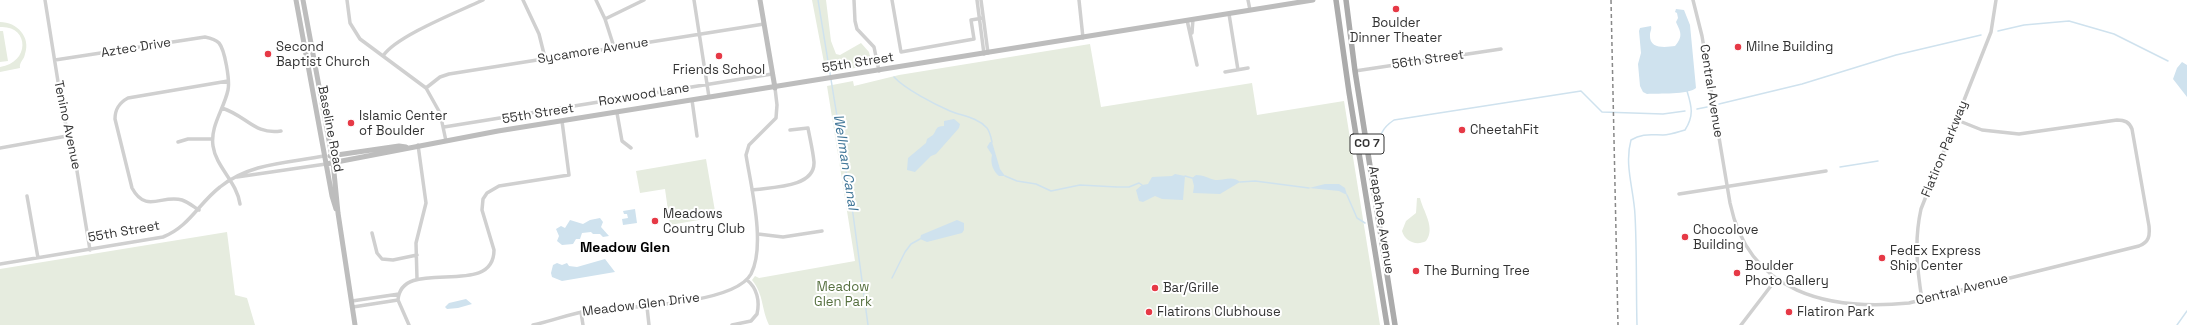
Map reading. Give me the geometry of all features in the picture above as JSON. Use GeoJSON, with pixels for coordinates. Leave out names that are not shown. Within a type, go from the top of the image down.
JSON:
{"type":"FeatureCollection","features":[{"type":"Feature","properties":{"kind":"main road","name":"Baseline Road"},"geometry":{"type":"LineString","coordinates":[[296,0],[324,156],[332,196],[338,214]]}},
{"type":"Feature","properties":{"kind":"main road","name":"Baseline Road"},"geometry":{"type":"LineString","coordinates":[[303,0],[333,162],[338,214],[355,325]]}},
{"type":"Feature","properties":{"kind":"main road"},"geometry":{"type":"LineString","coordinates":[[760,0],[775,88]]}},
{"type":"Feature","properties":{"kind":"main road","name":"55th Street"},"geometry":{"type":"LineString","coordinates":[[326,164],[400,150],[406,147],[562,121],[775,88],[1313,0]]}},
{"type":"Feature","properties":{"kind":"main road","name":"Arapahoe Avenue"},"geometry":{"type":"LineString","coordinates":[[1336,0],[1351,106],[1387,325]]}},
{"type":"Feature","properties":{"kind":"main road","name":"Arapahoe Avenue"},"geometry":{"type":"LineString","coordinates":[[1346,0],[1355,71],[1396,325]]}},
{"type":"Feature","properties":{"kind":"main road","name":"55th Street"},"geometry":{"type":"LineString","coordinates":[[324,156],[399,146],[406,147]]}},
{"type":"Feature","properties":{"kind":"street","name":"Tenino Avenue"},"geometry":{"type":"LineString","coordinates":[[45,0],[67,136],[77,171],[90,250]]}},
{"type":"Feature","properties":{"kind":"street"},"geometry":{"type":"LineString","coordinates":[[346,0],[350,23],[360,39],[426,88],[437,107],[444,127],[446,141]]}},
{"type":"Feature","properties":{"kind":"street"},"geometry":{"type":"LineString","coordinates":[[383,56],[390,47],[401,40],[483,0]]}},
{"type":"Feature","properties":{"kind":"street"},"geometry":{"type":"LineString","coordinates":[[523,0],[539,34],[545,58]]}},
{"type":"Feature","properties":{"kind":"street"},"geometry":{"type":"LineString","coordinates":[[596,0],[605,19],[614,47]]}},
{"type":"Feature","properties":{"kind":"street"},"geometry":{"type":"LineString","coordinates":[[605,19],[644,0]]}},
{"type":"Feature","properties":{"kind":"street"},"geometry":{"type":"LineString","coordinates":[[694,0],[710,97]]}},
{"type":"Feature","properties":{"kind":"street"},"geometry":{"type":"LineString","coordinates":[[854,0],[857,29],[874,47],[879,71]]}},
{"type":"Feature","properties":{"kind":"street"},"geometry":{"type":"LineString","coordinates":[[892,0],[901,52],[974,40],[971,20],[980,18]]}},
{"type":"Feature","properties":{"kind":"street"},"geometry":{"type":"LineString","coordinates":[[977,0],[986,53]]}},
{"type":"Feature","properties":{"kind":"street"},"geometry":{"type":"LineString","coordinates":[[980,18],[981,0]]}},
{"type":"Feature","properties":{"kind":"street"},"geometry":{"type":"LineString","coordinates":[[1079,0],[1084,38]]}},
{"type":"Feature","properties":{"kind":"street"},"geometry":{"type":"LineString","coordinates":[[1248,0],[1250,10]]}},
{"type":"Feature","properties":{"kind":"street","name":"Central Avenue"},"geometry":{"type":"LineString","coordinates":[[1693,0],[1702,36],[1727,186],[1736,225],[1744,241],[1765,268],[1793,289],[1824,300],[1879,306],[1922,300],[2139,246],[2145,243],[2149,235],[2132,128],[2130,124],[2124,120],[2019,134],[1982,130],[1956,120]]}},
{"type":"Feature","properties":{"kind":"street","name":"Flatiron Parkway"},"geometry":{"type":"LineString","coordinates":[[1922,300],[1916,258],[1917,225],[1927,190],[1991,32],[1996,0]]}},
{"type":"Feature","properties":{"kind":"street"},"geometry":{"type":"LineString","coordinates":[[1228,14],[1238,70]]}},
{"type":"Feature","properties":{"kind":"street"},"geometry":{"type":"LineString","coordinates":[[1190,19],[1197,65]]}},
{"type":"Feature","properties":{"kind":"street","name":"Sycamore Avenue"},"geometry":{"type":"LineString","coordinates":[[426,88],[440,77],[449,74],[764,24]]}},
{"type":"Feature","properties":{"kind":"street"},"geometry":{"type":"LineString","coordinates":[[220,36],[216,41],[224,52],[228,81],[227,94],[214,128],[212,139],[216,156],[238,193],[240,204]]}},
{"type":"Feature","properties":{"kind":"street","name":"Aztec Drive"},"geometry":{"type":"LineString","coordinates":[[55,60],[205,37],[216,41]]}},
{"type":"Feature","properties":{"kind":"street","name":"56th Street"},"geometry":{"type":"LineString","coordinates":[[1355,71],[1501,49]]}},
{"type":"Feature","properties":{"kind":"street"},"geometry":{"type":"LineString","coordinates":[[1225,72],[1248,68]]}},
{"type":"Feature","properties":{"kind":"street","name":"Roxwood Lane"},"geometry":{"type":"LineString","coordinates":[[444,127],[772,74]]}},
{"type":"Feature","properties":{"kind":"street"},"geometry":{"type":"LineString","coordinates":[[199,210],[183,200],[146,202],[135,194],[132,188],[115,119],[116,109],[122,101],[128,98],[228,81]]}},
{"type":"Feature","properties":{"kind":"street"},"geometry":{"type":"LineString","coordinates":[[732,325],[751,321],[757,314],[758,308],[754,287],[747,280],[751,275],[757,254],[758,234],[746,155],[747,149],[776,118],[777,105],[775,88]]}},
{"type":"Feature","properties":{"kind":"street"},"geometry":{"type":"LineString","coordinates":[[692,100],[697,136]]}},
{"type":"Feature","properties":{"kind":"street"},"geometry":{"type":"LineString","coordinates":[[222,108],[240,115],[264,132],[281,131]]}},
{"type":"Feature","properties":{"kind":"street"},"geometry":{"type":"LineString","coordinates":[[617,112],[622,141],[632,148]]}},
{"type":"Feature","properties":{"kind":"street"},"geometry":{"type":"LineString","coordinates":[[409,325],[398,300],[399,294],[404,286],[417,279],[477,274],[489,267],[494,257],[494,250],[482,210],[483,199],[487,193],[499,186],[569,175],[562,121]]}},
{"type":"Feature","properties":{"kind":"street"},"geometry":{"type":"LineString","coordinates":[[752,190],[801,182],[812,174],[814,162],[808,128],[790,130]]}},
{"type":"Feature","properties":{"kind":"street"},"geometry":{"type":"LineString","coordinates":[[0,148],[67,136]]}},
{"type":"Feature","properties":{"kind":"street"},"geometry":{"type":"LineString","coordinates":[[178,142],[188,139],[212,139]]}},
{"type":"Feature","properties":{"kind":"street"},"geometry":{"type":"LineString","coordinates":[[417,279],[416,255],[418,234],[426,203],[418,145]]}},
{"type":"Feature","properties":{"kind":"street","name":"55th Street"},"geometry":{"type":"LineString","coordinates":[[0,264],[163,237],[184,225],[213,193],[244,171],[257,167],[324,156]]}},
{"type":"Feature","properties":{"kind":"street","name":"55th Street"},"geometry":{"type":"LineString","coordinates":[[231,180],[245,175],[326,164]]}},
{"type":"Feature","properties":{"kind":"street"},"geometry":{"type":"LineString","coordinates":[[1679,194],[1826,171]]}},
{"type":"Feature","properties":{"kind":"street"},"geometry":{"type":"LineString","coordinates":[[27,196],[38,258]]}},
{"type":"Feature","properties":{"kind":"street"},"geometry":{"type":"LineString","coordinates":[[758,234],[783,237],[822,231]]}},
{"type":"Feature","properties":{"kind":"street"},"geometry":{"type":"LineString","coordinates":[[372,233],[376,253],[382,259],[393,260],[416,255]]}},
{"type":"Feature","properties":{"kind":"street"},"geometry":{"type":"LineString","coordinates":[[1741,325],[1777,278]]}},
{"type":"Feature","properties":{"kind":"street","name":"Meadow Glen Drive"},"geometry":{"type":"LineString","coordinates":[[533,325],[581,312],[646,307],[722,294],[739,286],[747,280]]}},
{"type":"Feature","properties":{"kind":"street"},"geometry":{"type":"LineString","coordinates":[[352,301],[399,294]]}},
{"type":"Feature","properties":{"kind":"street"},"geometry":{"type":"LineString","coordinates":[[353,307],[398,300]]}},
{"type":"Feature","properties":{"kind":"street"},"geometry":{"type":"LineString","coordinates":[[646,307],[649,325]]}},
{"type":"Feature","properties":{"kind":"street"},"geometry":{"type":"LineString","coordinates":[[581,312],[583,325]]}},
{"type":"Feature","properties":{"kind":"green space"},"geometry":{"type":"Polygon","coordinates":[[[812,0],[826,0],[831,41],[836,54],[840,55],[861,43],[869,52],[872,65],[826,73],[812,0]]]}},
{"type":"Feature","properties":{"kind":"green space"},"geometry":{"type":"Polygon","coordinates":[[[0,22],[12,25],[24,36],[26,48],[20,68],[0,72],[0,67],[10,64],[17,58],[21,52],[22,44],[21,37],[17,32],[10,28],[0,27],[0,22]]]}},
{"type":"Feature","properties":{"kind":"green space"},"geometry":{"type":"Polygon","coordinates":[[[0,31],[3,31],[8,61],[0,62],[0,31]]]}},
{"type":"Feature","properties":{"kind":"green space","name":"Meadow Glen Park"},"geometry":{"type":"Polygon","coordinates":[[[1090,44],[1101,107],[1252,83],[1257,115],[1344,101],[1380,325],[769,325],[761,296],[752,280],[755,276],[759,278],[855,261],[827,86],[853,81],[854,86],[899,75],[1090,44]]]}},
{"type":"Feature","properties":{"kind":"green space"},"geometry":{"type":"Polygon","coordinates":[[[706,159],[716,217],[670,225],[665,189],[640,193],[636,171],[706,159]]]}},
{"type":"Feature","properties":{"kind":"green space"},"geometry":{"type":"Polygon","coordinates":[[[1417,198],[1420,198],[1428,220],[1430,231],[1426,241],[1415,243],[1406,238],[1402,231],[1406,221],[1416,213],[1417,198]]]}},
{"type":"Feature","properties":{"kind":"green space"},"geometry":{"type":"Polygon","coordinates":[[[227,232],[235,295],[247,298],[255,325],[0,325],[0,269],[227,232]]]}},
{"type":"Feature","properties":{"kind":"water"},"geometry":{"type":"Polygon","coordinates":[[[1676,9],[1684,10],[1690,25],[1696,88],[1680,93],[1647,94],[1643,92],[1640,86],[1638,64],[1641,53],[1640,28],[1651,26],[1650,40],[1655,45],[1663,47],[1675,46],[1680,39],[1680,31],[1676,22],[1678,18],[1677,13],[1675,12],[1676,9]]]}},
{"type":"Feature","properties":{"kind":"water"},"geometry":{"type":"Polygon","coordinates":[[[2182,62],[2187,65],[2187,97],[2173,79],[2177,68],[2182,62]]]}},
{"type":"Feature","properties":{"kind":"water"},"geometry":{"type":"Polygon","coordinates":[[[954,119],[960,124],[959,128],[936,154],[931,156],[915,172],[907,170],[908,158],[926,143],[927,139],[933,135],[938,128],[944,126],[944,121],[954,119]]]}},
{"type":"Feature","properties":{"kind":"water"},"geometry":{"type":"Polygon","coordinates":[[[990,142],[992,142],[1000,169],[1005,176],[999,176],[994,169],[991,161],[992,155],[987,147],[990,142]]]}},
{"type":"Feature","properties":{"kind":"water"},"geometry":{"type":"Polygon","coordinates":[[[1175,174],[1185,176],[1183,200],[1162,199],[1155,196],[1143,202],[1139,201],[1136,190],[1142,185],[1148,184],[1152,177],[1172,176],[1175,174]]]}},
{"type":"Feature","properties":{"kind":"water"},"geometry":{"type":"Polygon","coordinates":[[[1196,175],[1215,180],[1234,179],[1240,182],[1220,194],[1193,193],[1194,186],[1192,178],[1196,175]]]}},
{"type":"Feature","properties":{"kind":"water"},"geometry":{"type":"Polygon","coordinates":[[[1325,184],[1339,184],[1345,188],[1347,195],[1339,191],[1309,188],[1325,184]]]}},
{"type":"Feature","properties":{"kind":"water"},"geometry":{"type":"Polygon","coordinates":[[[635,209],[637,223],[623,225],[622,219],[628,218],[627,214],[624,214],[623,211],[635,209]]]}},
{"type":"Feature","properties":{"kind":"water"},"geometry":{"type":"Polygon","coordinates":[[[600,218],[603,222],[601,227],[609,236],[603,237],[600,234],[593,234],[591,232],[582,233],[580,239],[576,239],[573,244],[562,245],[557,241],[559,236],[556,229],[561,226],[565,228],[570,220],[583,224],[590,220],[600,218]]]}},
{"type":"Feature","properties":{"kind":"water"},"geometry":{"type":"Polygon","coordinates":[[[957,220],[964,223],[964,230],[962,233],[927,242],[920,239],[921,235],[957,220]]]}},
{"type":"Feature","properties":{"kind":"water"},"geometry":{"type":"Polygon","coordinates":[[[605,259],[615,272],[562,281],[552,277],[551,273],[553,265],[557,263],[562,265],[567,263],[569,266],[577,267],[605,259]]]}},
{"type":"Feature","properties":{"kind":"water"},"geometry":{"type":"Polygon","coordinates":[[[466,299],[472,304],[458,308],[447,309],[445,307],[449,303],[466,299]]]}},
{"type":"Feature","properties":{"kind":"waterway","name":"Wellman Canal"},"geometry":{"type":"LineString","coordinates":[[818,0],[853,214],[868,325]]}},
{"type":"Feature","properties":{"kind":"waterway"},"geometry":{"type":"LineString","coordinates":[[1998,31],[2024,25],[2069,21],[2114,34],[2168,61]]}},
{"type":"Feature","properties":{"kind":"waterway"},"geometry":{"type":"LineString","coordinates":[[1719,104],[1802,84],[1896,55],[1981,35]]}},
{"type":"Feature","properties":{"kind":"waterway"},"geometry":{"type":"LineString","coordinates":[[894,77],[912,91],[928,100],[950,111],[979,121],[987,128],[992,142]]}},
{"type":"Feature","properties":{"kind":"waterway"},"geometry":{"type":"LineString","coordinates":[[1380,149],[1382,132],[1394,120],[1581,91],[1602,112],[1663,114],[1685,111]]}},
{"type":"Feature","properties":{"kind":"waterway"},"geometry":{"type":"LineString","coordinates":[[1637,325],[1635,215],[1629,168],[1629,149],[1631,140],[1643,135],[1666,135],[1685,130],[1691,116],[1690,102],[1687,91]]}},
{"type":"Feature","properties":{"kind":"waterway"},"geometry":{"type":"LineString","coordinates":[[1697,109],[1707,107]]}},
{"type":"Feature","properties":{"kind":"waterway"},"geometry":{"type":"LineString","coordinates":[[1840,167],[1878,161]]}},
{"type":"Feature","properties":{"kind":"waterway"},"geometry":{"type":"LineString","coordinates":[[1005,176],[1017,181],[1036,184],[1051,191],[1080,185],[1117,187],[1129,187],[1139,183],[1142,185]]}},
{"type":"Feature","properties":{"kind":"waterway"},"geometry":{"type":"LineString","coordinates":[[1185,176],[1192,178]]}},
{"type":"Feature","properties":{"kind":"waterway"},"geometry":{"type":"LineString","coordinates":[[1240,182],[1255,181],[1309,188]]}},
{"type":"Feature","properties":{"kind":"waterway"},"geometry":{"type":"LineString","coordinates":[[1347,195],[1357,218],[1365,223]]}},
{"type":"Feature","properties":{"kind":"waterway"},"geometry":{"type":"LineString","coordinates":[[892,278],[905,252],[911,244],[920,239]]}},
{"type":"Feature","properties":{"kind":"waterway"},"geometry":{"type":"LineString","coordinates":[[2177,325],[2187,311]]}},
{"type":"Feature","properties":{"kind":"railway"},"geometry":{"type":"LineString","coordinates":[[1611,0],[1618,325]]}},
{"type":"Feature","properties":{"kind":"place","name":"Boulder Dinner Theater"},"geometry":{"type":"Point","coordinates":[1396,9]}},
{"type":"Feature","properties":{"kind":"place","name":"Milne Building"},"geometry":{"type":"Point","coordinates":[1738,47]}},
{"type":"Feature","properties":{"kind":"place","name":"Second Baptist Church"},"geometry":{"type":"Point","coordinates":[268,54]}},
{"type":"Feature","properties":{"kind":"place","name":"Friends School"},"geometry":{"type":"Point","coordinates":[719,56]}},
{"type":"Feature","properties":{"kind":"place","name":"Islamic Center of Boulder"},"geometry":{"type":"Point","coordinates":[351,123]}},
{"type":"Feature","properties":{"kind":"place","name":"CheetahFit"},"geometry":{"type":"Point","coordinates":[1462,130]}},
{"type":"Feature","properties":{"kind":"place","name":"Meadows Country Club"},"geometry":{"type":"Point","coordinates":[655,221]}},
{"type":"Feature","properties":{"kind":"place","name":"Chocolove Building"},"geometry":{"type":"Point","coordinates":[1685,237]}},
{"type":"Feature","properties":{"kind":"place","name":"FedEx Express Ship Center"},"geometry":{"type":"Point","coordinates":[1882,258]}},
{"type":"Feature","properties":{"kind":"place","name":"The Burning Tree"},"geometry":{"type":"Point","coordinates":[1416,271]}},
{"type":"Feature","properties":{"kind":"place","name":"Boulder Photo Gallery"},"geometry":{"type":"Point","coordinates":[1737,273]}},
{"type":"Feature","properties":{"kind":"place","name":"Bar/Grille"},"geometry":{"type":"Point","coordinates":[1155,288]}},
{"type":"Feature","properties":{"kind":"place","name":"Flatirons Clubhouse"},"geometry":{"type":"Point","coordinates":[1149,312]}},
{"type":"Feature","properties":{"kind":"place","name":"Flatiron Park"},"geometry":{"type":"Point","coordinates":[1789,312]}},
{"type":"Feature","properties":{"kind":"district","name":"Meadow Glen"},"geometry":{"type":"Point","coordinates":[625,248]}}]}
